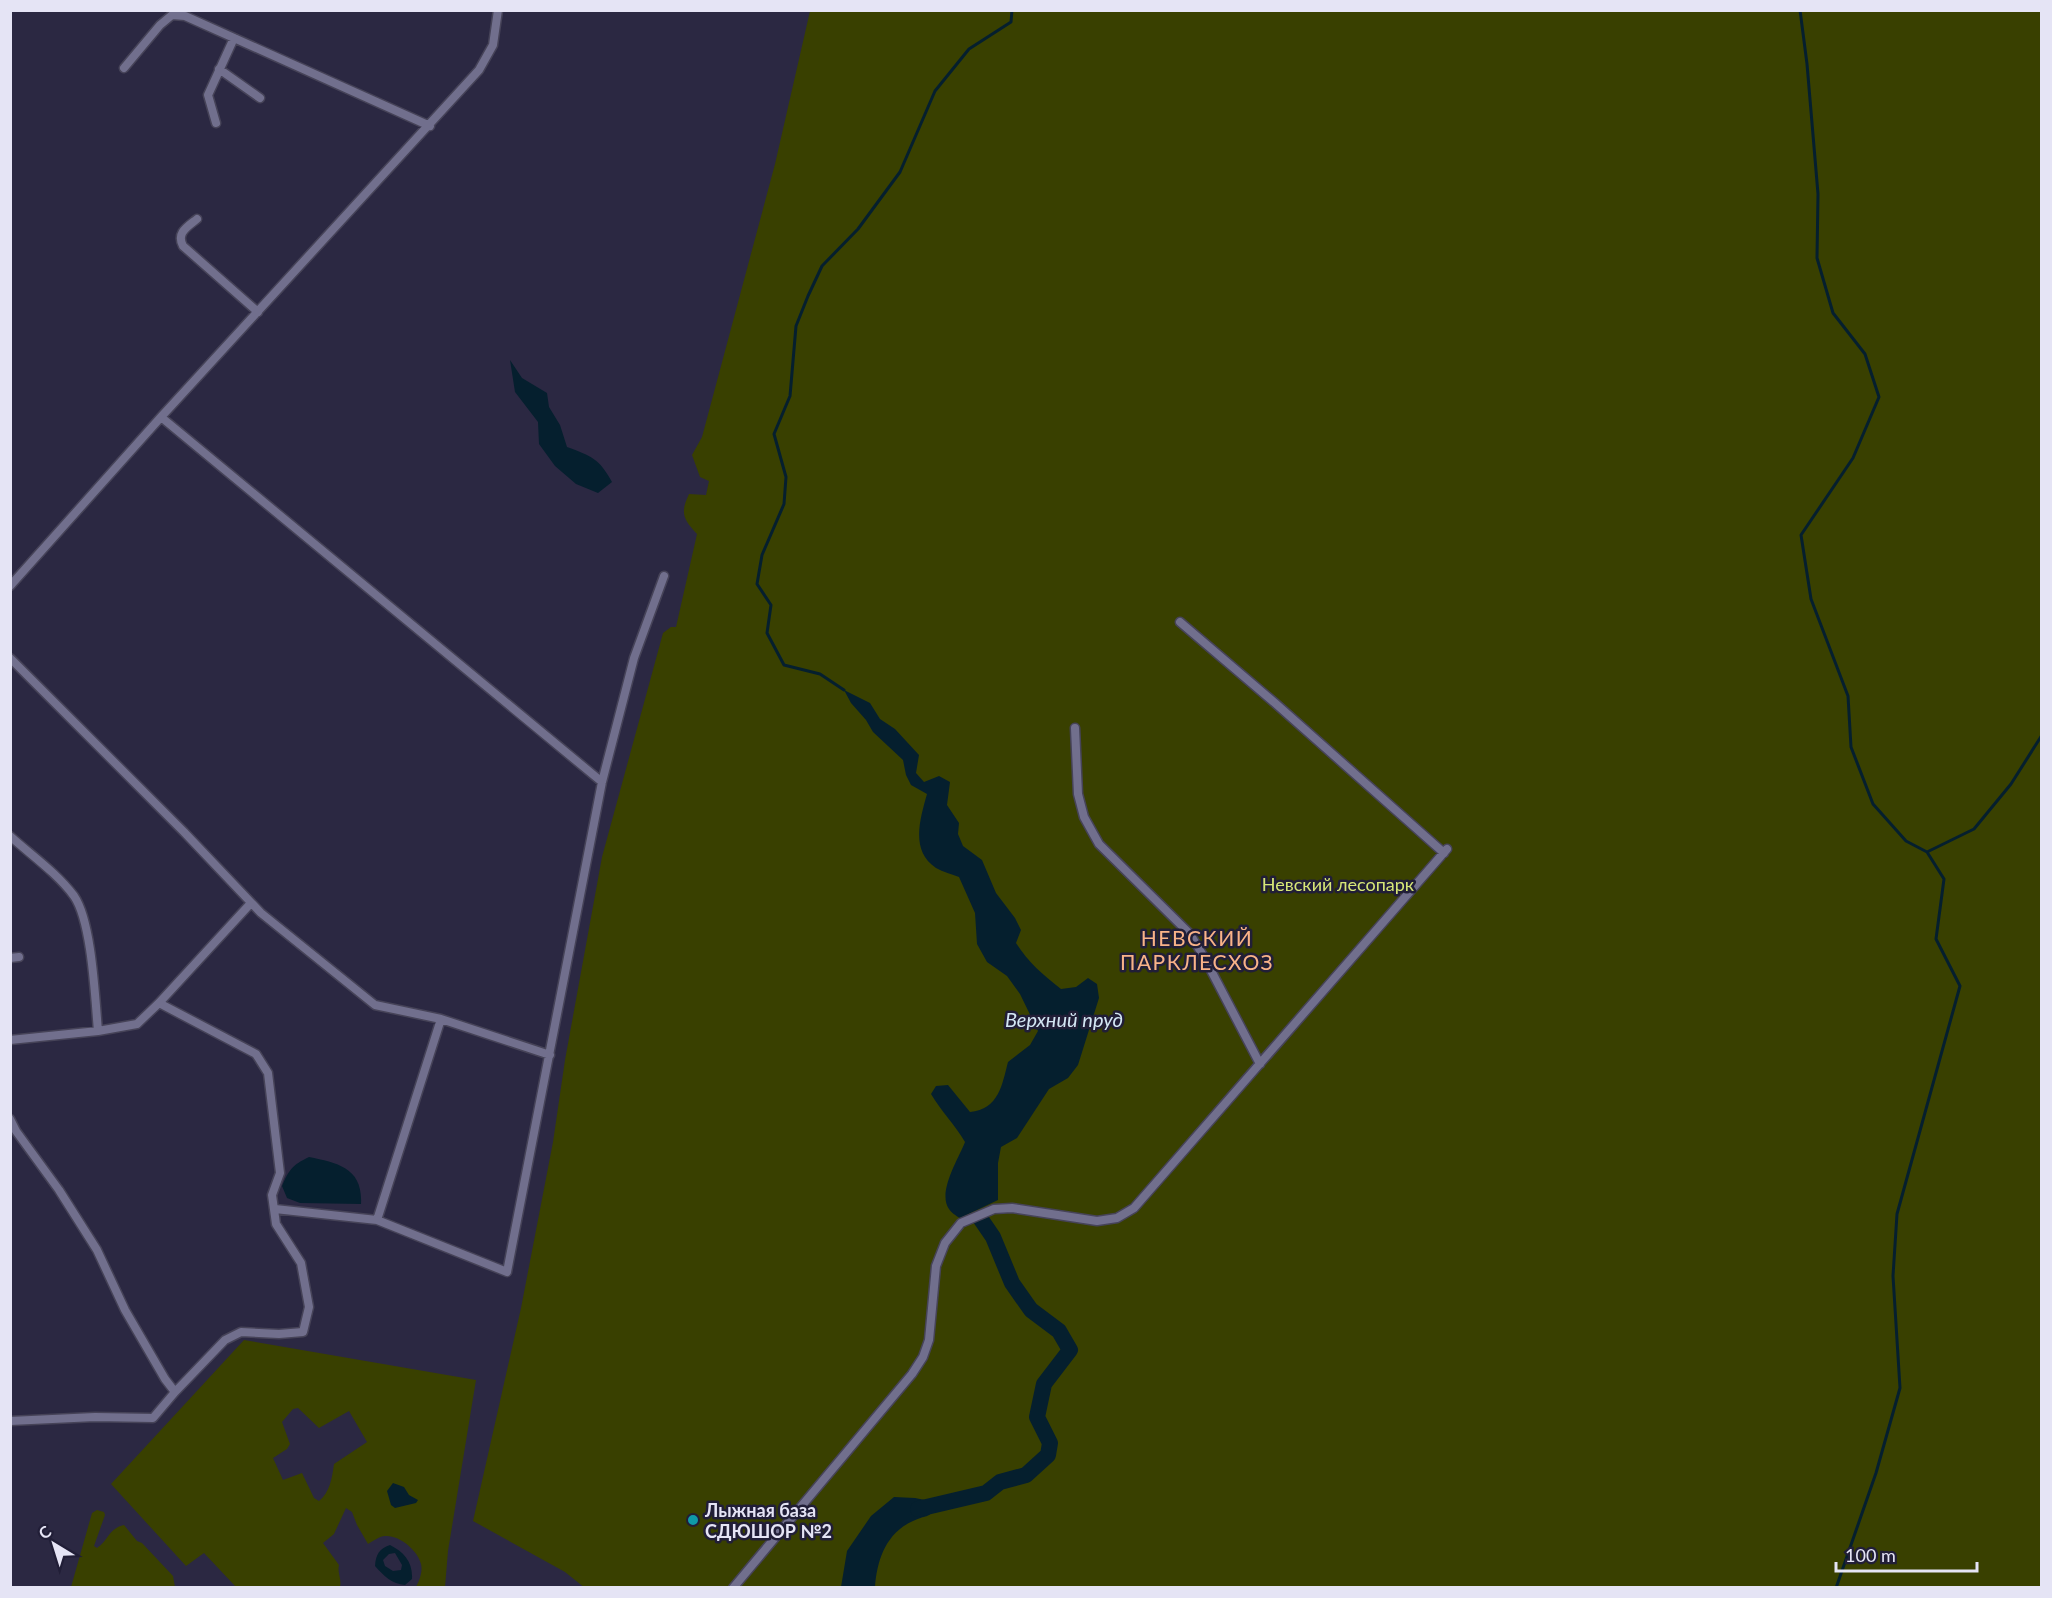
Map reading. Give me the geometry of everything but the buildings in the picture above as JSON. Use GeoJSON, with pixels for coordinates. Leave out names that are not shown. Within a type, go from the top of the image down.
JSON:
{"type":"FeatureCollection","features":[{"type":"Feature","properties":{"kind":"street"},"geometry":{"type":"LineString","coordinates":[[10,586],[161,417],[479,70],[493,45],[498,10]]}},
{"type":"Feature","properties":{"kind":"street"},"geometry":{"type":"LineString","coordinates":[[124,68],[159,25],[172,15],[185,16],[430,126]]}},
{"type":"Feature","properties":{"kind":"street"},"geometry":{"type":"LineString","coordinates":[[216,123],[208,95],[234,38]]}},
{"type":"Feature","properties":{"kind":"street"},"geometry":{"type":"LineString","coordinates":[[219,69],[260,98]]}},
{"type":"Feature","properties":{"kind":"street"},"geometry":{"type":"LineString","coordinates":[[197,219],[181,233],[180,239],[183,246],[258,312]]}},
{"type":"Feature","properties":{"kind":"street"},"geometry":{"type":"LineString","coordinates":[[161,417],[602,782]]}},
{"type":"Feature","properties":{"kind":"street"},"geometry":{"type":"LineString","coordinates":[[274,1209],[377,1220],[507,1272],[602,782],[634,658],[664,576]]}},
{"type":"Feature","properties":{"kind":"street"},"geometry":{"type":"LineString","coordinates":[[733,1587],[912,1374],[923,1357],[929,1340],[936,1266],[945,1243],[961,1223],[994,1209],[1012,1208],[1098,1221],[1117,1218],[1134,1208],[1446,851],[1179,622]]}},
{"type":"Feature","properties":{"kind":"street"},"geometry":{"type":"LineString","coordinates":[[10,658],[184,832],[251,903],[375,1005],[441,1019],[550,1055]]}},
{"type":"Feature","properties":{"kind":"street"},"geometry":{"type":"LineString","coordinates":[[1075,728],[1078,794],[1084,817],[1099,844],[1190,934],[1260,1064]]}},
{"type":"Feature","properties":{"kind":"street"},"geometry":{"type":"LineString","coordinates":[[10,836],[62,883],[75,898],[82,916],[93,970],[98,1031]]}},
{"type":"Feature","properties":{"kind":"street"},"geometry":{"type":"LineString","coordinates":[[10,1040],[98,1031],[137,1024],[251,903]]}},
{"type":"Feature","properties":{"kind":"street"},"geometry":{"type":"LineString","coordinates":[[10,1421],[153,1418],[225,1340],[241,1332],[279,1334],[303,1332],[309,1307],[301,1263],[276,1224],[272,1195],[280,1173],[268,1073],[256,1054],[159,1003]]}},
{"type":"Feature","properties":{"kind":"street"},"geometry":{"type":"LineString","coordinates":[[377,1220],[441,1019]]}},
{"type":"Feature","properties":{"kind":"street"},"geometry":{"type":"LineString","coordinates":[[10,1119],[15,1131],[59,1190],[97,1250],[125,1310],[175,1392]]}},
{"type":"Feature","properties":{"kind":"green space","name":"Невский лесопарк"},"geometry":{"type":"Polygon","coordinates":[[[810,11],[2041,11],[2041,1587],[585,1588],[565,1572],[473,1521],[521,1308],[553,1142],[565,1060],[602,857],[663,633],[671,627],[676,627],[697,534],[684,516],[684,506],[689,494],[706,495],[709,481],[700,477],[692,455],[702,437],[775,164],[810,11]]]}},
{"type":"Feature","properties":{"kind":"green space"},"geometry":{"type":"Polygon","coordinates":[[[244,1340],[476,1380],[448,1551],[445,1587],[416,1587],[421,1567],[412,1549],[391,1536],[381,1537],[368,1544],[352,1512],[346,1508],[334,1534],[323,1543],[339,1565],[340,1587],[236,1587],[204,1553],[186,1566],[111,1484],[244,1340]],[[298,1408],[293,1409],[282,1422],[290,1444],[287,1449],[273,1458],[283,1480],[302,1473],[314,1498],[319,1501],[328,1489],[334,1464],[367,1442],[349,1411],[319,1428],[298,1408]]]}},
{"type":"Feature","properties":{"kind":"green space"},"geometry":{"type":"Polygon","coordinates":[[[97,1510],[104,1512],[105,1515],[94,1546],[97,1548],[115,1529],[124,1525],[173,1576],[175,1587],[71,1587],[92,1513],[97,1510]]]}},
{"type":"Feature","properties":{"kind":"water"},"geometry":{"type":"Polygon","coordinates":[[[510,360],[522,378],[547,393],[549,407],[560,425],[567,447],[594,459],[607,474],[612,482],[598,493],[576,484],[555,466],[539,444],[538,422],[515,392],[510,360]]]}},
{"type":"Feature","properties":{"kind":"water","name":"Верхний пруд"},"geometry":{"type":"Polygon","coordinates":[[[844,690],[870,703],[880,719],[895,729],[919,755],[916,773],[924,782],[939,776],[950,782],[947,805],[959,823],[958,834],[963,846],[982,860],[996,893],[1021,930],[1016,943],[1026,956],[1061,989],[1076,987],[1088,978],[1097,984],[1099,998],[1078,1065],[1068,1078],[1049,1089],[1017,1138],[1001,1147],[998,1163],[998,1200],[960,1218],[949,1209],[946,1194],[950,1175],[965,1142],[931,1094],[936,1086],[948,1085],[970,1112],[987,1106],[998,1094],[1008,1062],[1030,1045],[1038,1031],[1020,994],[1007,976],[987,962],[977,944],[975,913],[959,877],[936,868],[923,853],[919,834],[927,794],[911,785],[903,760],[873,732],[844,690]]]}},
{"type":"Feature","properties":{"kind":"water"},"geometry":{"type":"Polygon","coordinates":[[[309,1157],[347,1169],[358,1182],[361,1204],[300,1203],[287,1198],[282,1186],[287,1176],[295,1165],[309,1157]]]}},
{"type":"Feature","properties":{"kind":"water"},"geometry":{"type":"Polygon","coordinates":[[[393,1483],[404,1487],[409,1495],[418,1500],[416,1503],[395,1508],[391,1505],[387,1491],[393,1483]]]}},
{"type":"Feature","properties":{"kind":"water"},"geometry":{"type":"Polygon","coordinates":[[[894,1497],[940,1503],[930,1514],[904,1526],[890,1540],[881,1557],[875,1587],[841,1587],[847,1551],[871,1516],[894,1497]]]}},
{"type":"Feature","properties":{"kind":"water"},"geometry":{"type":"Polygon","coordinates":[[[390,1545],[407,1558],[412,1579],[405,1585],[388,1579],[375,1566],[379,1552],[390,1545]],[[395,1553],[389,1554],[383,1560],[385,1566],[393,1571],[401,1570],[402,1565],[395,1553]]]}},
{"type":"Feature","properties":{"kind":"waterway"},"geometry":{"type":"LineString","coordinates":[[844,690],[820,674],[784,665],[767,633],[771,605],[757,584],[762,555],[784,504],[786,477],[774,434],[790,396],[796,326],[822,266],[858,229],[900,172],[935,91],[969,49],[1011,22],[1012,10]]}},
{"type":"Feature","properties":{"kind":"waterway"},"geometry":{"type":"LineString","coordinates":[[1800,10],[1818,194],[1817,258],[1833,313],[1865,354],[1879,397],[1853,458],[1801,535],[1811,599],[1848,696],[1851,747],[1873,804],[1906,841],[1927,852],[1944,879],[1936,939],[1960,986],[1897,1214],[1893,1276],[1900,1388],[1876,1473],[1836,1588]]}},
{"type":"Feature","properties":{"kind":"waterway"},"geometry":{"type":"LineString","coordinates":[[1927,852],[1974,829],[2011,784],[2042,735]]}},
{"type":"Feature","properties":{"kind":"waterway"},"geometry":{"type":"LineString","coordinates":[[918,1509],[986,1493],[1000,1482],[1026,1475],[1048,1455],[1050,1443],[1037,1417],[1044,1384],[1070,1350],[1059,1331],[1031,1310],[1012,1283],[993,1237],[980,1218]]}},
{"type":"Feature","properties":{"kind":"place","name":"Лыжная база СДЮШОР №2"},"geometry":{"type":"Point","coordinates":[693,1520]}},
{"type":"Feature","properties":{"kind":"district","name":"НЕВСКИЙ ПАРКЛЕСХОЗ"},"geometry":{"type":"Point","coordinates":[1197,949]}}]}
